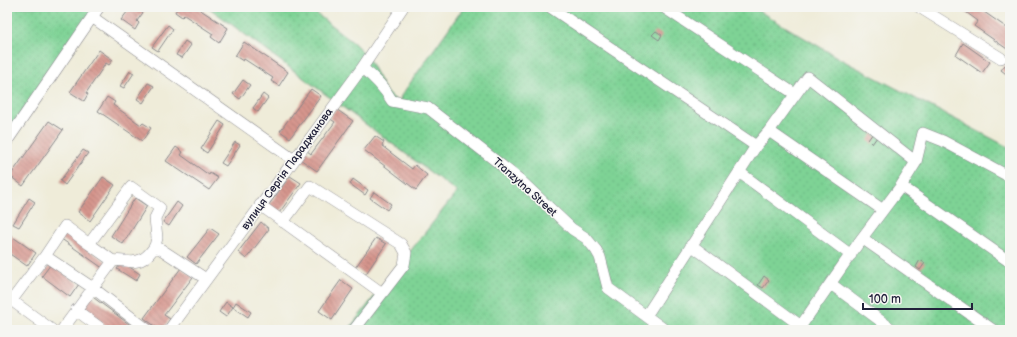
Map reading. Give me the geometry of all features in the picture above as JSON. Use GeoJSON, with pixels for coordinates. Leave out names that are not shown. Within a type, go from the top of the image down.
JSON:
{"type":"FeatureCollection","features":[{"type":"Feature","properties":{"kind":"street"},"geometry":{"type":"LineString","coordinates":[[7,141],[99,7]]}},
{"type":"Feature","properties":{"kind":"street","name":"вулиця Сергія Параджанова"},"geometry":{"type":"LineString","coordinates":[[168,330],[362,68],[403,7]]}},
{"type":"Feature","properties":{"kind":"street"},"geometry":{"type":"LineString","coordinates":[[550,7],[756,146]]}},
{"type":"Feature","properties":{"kind":"street"},"geometry":{"type":"LineString","coordinates":[[663,7],[795,94]]}},
{"type":"Feature","properties":{"kind":"street"},"geometry":{"type":"LineString","coordinates":[[919,7],[1001,58]]}},
{"type":"Feature","properties":{"kind":"street"},"geometry":{"type":"LineString","coordinates":[[92,17],[294,160]]}},
{"type":"Feature","properties":{"kind":"street","name":"Tranzytna Street"},"geometry":{"type":"LineString","coordinates":[[362,68],[373,77],[392,101],[428,108],[519,179],[572,229],[586,238],[596,250],[600,257],[608,288],[665,330]]}},
{"type":"Feature","properties":{"kind":"street"},"geometry":{"type":"LineString","coordinates":[[646,316],[756,146],[769,131],[808,76],[916,162]]}},
{"type":"Feature","properties":{"kind":"street"},"geometry":{"type":"LineString","coordinates":[[769,131],[883,210]]}},
{"type":"Feature","properties":{"kind":"street"},"geometry":{"type":"LineString","coordinates":[[691,245],[800,328],[862,238],[901,186],[916,162],[922,133],[943,141],[1010,178]]}},
{"type":"Feature","properties":{"kind":"street"},"geometry":{"type":"LineString","coordinates":[[739,172],[850,255]]}},
{"type":"Feature","properties":{"kind":"street"},"geometry":{"type":"LineString","coordinates":[[283,222],[310,186],[401,244],[406,253],[404,265],[354,330]]}},
{"type":"Feature","properties":{"kind":"street"},"geometry":{"type":"LineString","coordinates":[[901,186],[1010,262]]}},
{"type":"Feature","properties":{"kind":"street"},"geometry":{"type":"LineString","coordinates":[[52,330],[9,299],[45,256],[65,226],[89,244],[113,261],[133,262],[142,260],[150,254],[155,246],[157,238],[155,218],[160,208],[131,187],[89,244]]}},
{"type":"Feature","properties":{"kind":"street"},"geometry":{"type":"LineString","coordinates":[[260,205],[382,293]]}},
{"type":"Feature","properties":{"kind":"street"},"geometry":{"type":"LineString","coordinates":[[862,238],[993,330]]}},
{"type":"Feature","properties":{"kind":"street"},"geometry":{"type":"LineString","coordinates":[[155,246],[206,279]]}},
{"type":"Feature","properties":{"kind":"street"},"geometry":{"type":"LineString","coordinates":[[45,256],[92,288],[148,330]]}},
{"type":"Feature","properties":{"kind":"street"},"geometry":{"type":"LineString","coordinates":[[62,330],[113,261]]}},
{"type":"Feature","properties":{"kind":"street"},"geometry":{"type":"LineString","coordinates":[[831,284],[893,330]]}},
{"type":"Feature","properties":{"kind":"street"},"geometry":{"type":"LineString","coordinates":[[76,310],[103,330]]}},
{"type":"Feature","properties":{"kind":"green space"},"geometry":{"type":"Polygon","coordinates":[[[7,7],[99,7],[7,141],[7,7]]]}},
{"type":"Feature","properties":{"kind":"green space"},"geometry":{"type":"Polygon","coordinates":[[[208,7],[308,7],[355,44],[368,58],[386,92],[399,103],[401,96],[464,7],[752,7],[842,60],[1010,148],[1010,330],[665,330],[654,322],[648,330],[348,330],[457,192],[208,7]]]}},
{"type":"Feature","properties":{"kind":"building"},"geometry":{"type":"Polygon","coordinates":[[[131,7],[147,7],[137,21],[139,23],[135,30],[121,20],[131,7]]]}},
{"type":"Feature","properties":{"kind":"building"},"geometry":{"type":"Polygon","coordinates":[[[178,7],[196,7],[228,28],[219,43],[211,37],[213,34],[184,15],[182,17],[175,12],[178,7]]]}},
{"type":"Feature","properties":{"kind":"building"},"geometry":{"type":"Polygon","coordinates":[[[959,7],[977,7],[1010,30],[1010,51],[974,26],[978,21],[959,7]]]}},
{"type":"Feature","properties":{"kind":"building"},"geometry":{"type":"Polygon","coordinates":[[[168,25],[173,29],[158,51],[152,47],[168,25]]]}},
{"type":"Feature","properties":{"kind":"building"},"geometry":{"type":"Polygon","coordinates":[[[656,31],[662,35],[659,40],[652,35],[656,31]]]}},
{"type":"Feature","properties":{"kind":"building"},"geometry":{"type":"Polygon","coordinates":[[[185,41],[191,45],[182,58],[176,55],[185,41]]]}},
{"type":"Feature","properties":{"kind":"building"},"geometry":{"type":"Polygon","coordinates":[[[244,42],[288,72],[279,86],[271,81],[273,78],[244,59],[243,61],[235,56],[244,42]]]}},
{"type":"Feature","properties":{"kind":"building"},"geometry":{"type":"Polygon","coordinates":[[[963,43],[990,62],[982,73],[956,55],[963,43]]]}},
{"type":"Feature","properties":{"kind":"building"},"geometry":{"type":"Polygon","coordinates":[[[99,50],[113,60],[109,65],[106,63],[86,93],[88,94],[84,101],[70,92],[99,50]]]}},
{"type":"Feature","properties":{"kind":"building"},"geometry":{"type":"Polygon","coordinates":[[[1005,65],[1010,69],[1010,77],[1001,70],[1005,65]]]}},
{"type":"Feature","properties":{"kind":"building"},"geometry":{"type":"Polygon","coordinates":[[[130,71],[134,73],[124,88],[120,86],[130,71]]]}},
{"type":"Feature","properties":{"kind":"building"},"geometry":{"type":"Polygon","coordinates":[[[243,80],[250,85],[240,99],[233,94],[243,80]]]}},
{"type":"Feature","properties":{"kind":"building"},"geometry":{"type":"Polygon","coordinates":[[[148,83],[154,86],[143,103],[137,99],[148,83]]]}},
{"type":"Feature","properties":{"kind":"building"},"geometry":{"type":"Polygon","coordinates":[[[311,89],[321,96],[290,138],[280,131],[311,89]]]}},
{"type":"Feature","properties":{"kind":"building"},"geometry":{"type":"Polygon","coordinates":[[[263,94],[268,98],[258,112],[253,108],[263,94]]]}},
{"type":"Feature","properties":{"kind":"building"},"geometry":{"type":"Polygon","coordinates":[[[107,97],[115,102],[113,105],[141,125],[143,123],[151,128],[142,141],[98,111],[107,97]]]}},
{"type":"Feature","properties":{"kind":"building"},"geometry":{"type":"Polygon","coordinates":[[[336,109],[353,121],[317,171],[300,159],[306,150],[311,154],[335,122],[329,118],[336,109]]]}},
{"type":"Feature","properties":{"kind":"building"},"geometry":{"type":"Polygon","coordinates":[[[49,121],[63,130],[23,186],[10,176],[49,121]]]}},
{"type":"Feature","properties":{"kind":"building"},"geometry":{"type":"Polygon","coordinates":[[[219,121],[225,125],[207,153],[201,149],[219,121]]]}},
{"type":"Feature","properties":{"kind":"building"},"geometry":{"type":"Polygon","coordinates":[[[873,133],[877,137],[872,144],[868,140],[873,133]]]}},
{"type":"Feature","properties":{"kind":"building"},"geometry":{"type":"Polygon","coordinates":[[[375,136],[384,142],[382,146],[412,169],[415,165],[427,175],[416,190],[364,150],[375,136]]]}},
{"type":"Feature","properties":{"kind":"building"},"geometry":{"type":"Polygon","coordinates":[[[235,142],[240,145],[226,166],[221,163],[235,142]]]}},
{"type":"Feature","properties":{"kind":"building"},"geometry":{"type":"Polygon","coordinates":[[[176,147],[183,152],[181,155],[209,175],[210,173],[218,178],[209,190],[166,161],[176,147]]]}},
{"type":"Feature","properties":{"kind":"building"},"geometry":{"type":"Polygon","coordinates":[[[83,150],[88,153],[65,185],[60,181],[83,150]]]}},
{"type":"Feature","properties":{"kind":"building"},"geometry":{"type":"Polygon","coordinates":[[[290,176],[301,183],[279,213],[268,206],[290,176]]]}},
{"type":"Feature","properties":{"kind":"building"},"geometry":{"type":"Polygon","coordinates":[[[103,177],[115,185],[90,221],[78,212],[103,177]]]}},
{"type":"Feature","properties":{"kind":"building"},"geometry":{"type":"Polygon","coordinates":[[[353,179],[368,190],[365,195],[350,184],[353,179]]]}},
{"type":"Feature","properties":{"kind":"building"},"geometry":{"type":"Polygon","coordinates":[[[374,192],[391,204],[387,210],[370,198],[374,192]]]}},
{"type":"Feature","properties":{"kind":"building"},"geometry":{"type":"Polygon","coordinates":[[[29,198],[35,202],[19,227],[13,224],[29,198]]]}},
{"type":"Feature","properties":{"kind":"building"},"geometry":{"type":"Polygon","coordinates":[[[135,198],[147,206],[123,244],[111,236],[135,198]]]}},
{"type":"Feature","properties":{"kind":"building"},"geometry":{"type":"Polygon","coordinates":[[[177,202],[182,206],[169,226],[163,222],[177,202]]]}},
{"type":"Feature","properties":{"kind":"building"},"geometry":{"type":"Polygon","coordinates":[[[261,222],[269,229],[246,259],[238,252],[261,222]]]}},
{"type":"Feature","properties":{"kind":"building"},"geometry":{"type":"Polygon","coordinates":[[[210,228],[219,234],[196,264],[187,257],[210,228]]]}},
{"type":"Feature","properties":{"kind":"building"},"geometry":{"type":"Polygon","coordinates":[[[64,232],[108,263],[104,269],[60,238],[64,232]]]}},
{"type":"Feature","properties":{"kind":"building"},"geometry":{"type":"Polygon","coordinates":[[[7,233],[36,253],[27,266],[7,252],[7,233]]]}},
{"type":"Feature","properties":{"kind":"building"},"geometry":{"type":"Polygon","coordinates":[[[376,238],[386,244],[365,275],[355,268],[376,238]]]}},
{"type":"Feature","properties":{"kind":"building"},"geometry":{"type":"Polygon","coordinates":[[[920,260],[925,263],[920,270],[916,267],[920,260]]]}},
{"type":"Feature","properties":{"kind":"building"},"geometry":{"type":"Polygon","coordinates":[[[122,262],[140,274],[136,281],[117,269],[122,262]]]}},
{"type":"Feature","properties":{"kind":"building"},"geometry":{"type":"Polygon","coordinates":[[[51,264],[79,284],[70,297],[42,276],[51,264]]]}},
{"type":"Feature","properties":{"kind":"building"},"geometry":{"type":"Polygon","coordinates":[[[181,268],[193,277],[164,315],[170,319],[162,330],[160,330],[144,318],[181,268]]]}},
{"type":"Feature","properties":{"kind":"building"},"geometry":{"type":"Polygon","coordinates":[[[764,276],[769,280],[763,288],[758,285],[764,276]]]}},
{"type":"Feature","properties":{"kind":"building"},"geometry":{"type":"Polygon","coordinates":[[[341,280],[353,289],[332,320],[319,311],[341,280]]]}},
{"type":"Feature","properties":{"kind":"building"},"geometry":{"type":"Polygon","coordinates":[[[90,295],[137,330],[112,330],[81,307],[90,295]]]}},
{"type":"Feature","properties":{"kind":"building"},"geometry":{"type":"Polygon","coordinates":[[[226,302],[233,307],[226,317],[219,312],[226,302]]]}},
{"type":"Feature","properties":{"kind":"building"},"geometry":{"type":"Polygon","coordinates":[[[236,302],[251,312],[248,317],[233,307],[236,302]]]}}]}
